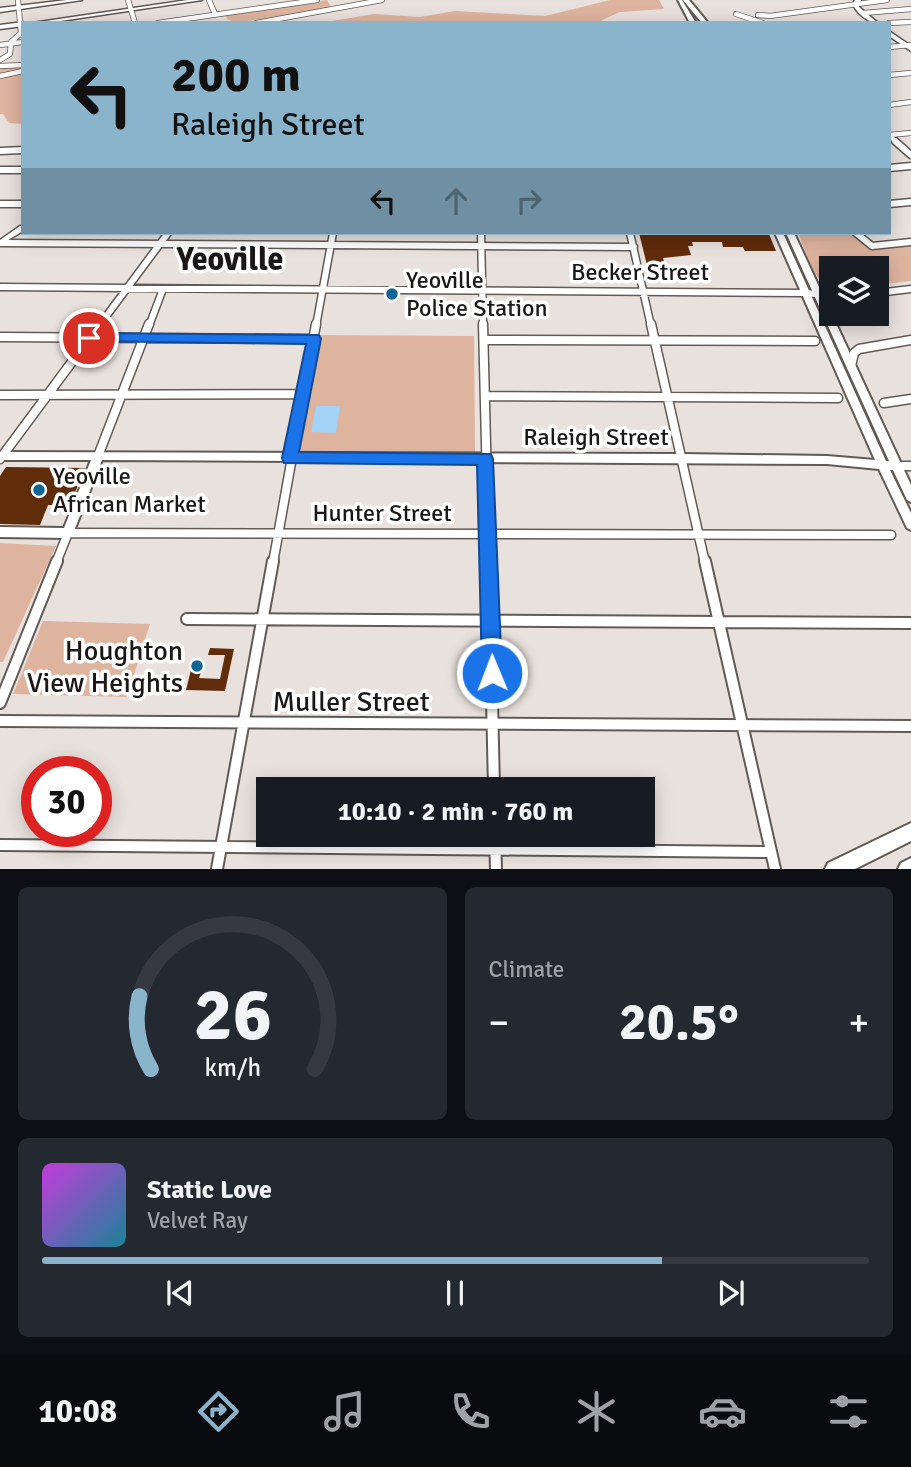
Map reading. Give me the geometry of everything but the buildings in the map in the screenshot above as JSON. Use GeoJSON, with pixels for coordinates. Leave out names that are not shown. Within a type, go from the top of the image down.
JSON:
{"type":"FeatureCollection","features":[{"type":"Feature","properties":{"kind":"main road"},"geometry":{"type":"LineString","coordinates":[[682,0],[690,21]]}},
{"type":"Feature","properties":{"kind":"main road"},"geometry":{"type":"LineString","coordinates":[[682,0],[698,21]]}},
{"type":"Feature","properties":{"kind":"main road"},"geometry":{"type":"LineString","coordinates":[[682,0],[703,21]]}},
{"type":"Feature","properties":{"kind":"main road"},"geometry":{"type":"LineString","coordinates":[[780,235],[881,464],[911,525]]}},
{"type":"Feature","properties":{"kind":"main road"},"geometry":{"type":"LineString","coordinates":[[791,235],[911,496]]}},
{"type":"Feature","properties":{"kind":"main road"},"geometry":{"type":"LineString","coordinates":[[68,533],[98,456]]}},
{"type":"Feature","properties":{"kind":"main road","name":"Raleigh Street"},"geometry":{"type":"LineString","coordinates":[[1,457],[682,458],[827,460],[896,466]]}},
{"type":"Feature","properties":{"kind":"main road","name":"Hunter Street"},"geometry":{"type":"LineString","coordinates":[[0,532],[68,533]]}},
{"type":"Feature","properties":{"kind":"main road"},"geometry":{"type":"LineString","coordinates":[[834,869],[911,832]]}},
{"type":"Feature","properties":{"kind":"street"},"geometry":{"type":"LineString","coordinates":[[18,0],[21,21]]}},
{"type":"Feature","properties":{"kind":"street"},"geometry":{"type":"LineString","coordinates":[[0,10],[79,0]]}},
{"type":"Feature","properties":{"kind":"street"},"geometry":{"type":"LineString","coordinates":[[128,0],[134,21]]}},
{"type":"Feature","properties":{"kind":"street"},"geometry":{"type":"LineString","coordinates":[[49,21],[199,0]]}},
{"type":"Feature","properties":{"kind":"street"},"geometry":{"type":"LineString","coordinates":[[209,0],[215,15]]}},
{"type":"Feature","properties":{"kind":"street"},"geometry":{"type":"LineString","coordinates":[[172,21],[317,0]]}},
{"type":"Feature","properties":{"kind":"street"},"geometry":{"type":"LineString","coordinates":[[267,21],[382,0]]}},
{"type":"Feature","properties":{"kind":"street"},"geometry":{"type":"LineString","coordinates":[[824,9],[758,15],[770,16],[824,9],[857,2],[887,0]]}},
{"type":"Feature","properties":{"kind":"street"},"geometry":{"type":"LineString","coordinates":[[857,2],[874,21]]}},
{"type":"Feature","properties":{"kind":"street"},"geometry":{"type":"LineString","coordinates":[[864,13],[911,9]]}},
{"type":"Feature","properties":{"kind":"street"},"geometry":{"type":"LineString","coordinates":[[736,14],[757,21]]}},
{"type":"Feature","properties":{"kind":"street"},"geometry":{"type":"LineString","coordinates":[[891,23],[911,22]]}},
{"type":"Feature","properties":{"kind":"street"},"geometry":{"type":"LineString","coordinates":[[0,27],[21,24]]}},
{"type":"Feature","properties":{"kind":"street"},"geometry":{"type":"LineString","coordinates":[[0,61],[10,54],[10,44],[21,33]]}},
{"type":"Feature","properties":{"kind":"street"},"geometry":{"type":"LineString","coordinates":[[891,34],[909,47]]}},
{"type":"Feature","properties":{"kind":"street"},"geometry":{"type":"LineString","coordinates":[[0,45],[21,42]]}},
{"type":"Feature","properties":{"kind":"street"},"geometry":{"type":"LineString","coordinates":[[891,47],[909,47]]}},
{"type":"Feature","properties":{"kind":"street"},"geometry":{"type":"LineString","coordinates":[[0,66],[21,65]]}},
{"type":"Feature","properties":{"kind":"street"},"geometry":{"type":"LineString","coordinates":[[0,76],[21,71]]}},
{"type":"Feature","properties":{"kind":"street"},"geometry":{"type":"LineString","coordinates":[[891,75],[911,73]]}},
{"type":"Feature","properties":{"kind":"street"},"geometry":{"type":"LineString","coordinates":[[891,105],[911,102]]}},
{"type":"Feature","properties":{"kind":"street"},"geometry":{"type":"LineString","coordinates":[[891,135],[911,133]]}},
{"type":"Feature","properties":{"kind":"street"},"geometry":{"type":"LineString","coordinates":[[891,137],[911,155]]}},
{"type":"Feature","properties":{"kind":"street"},"geometry":{"type":"LineString","coordinates":[[0,151],[21,150]]}},
{"type":"Feature","properties":{"kind":"street"},"geometry":{"type":"LineString","coordinates":[[891,168],[911,166]]}},
{"type":"Feature","properties":{"kind":"street"},"geometry":{"type":"LineString","coordinates":[[0,170],[21,170]]}},
{"type":"Feature","properties":{"kind":"street"},"geometry":{"type":"LineString","coordinates":[[891,204],[911,202]]}},
{"type":"Feature","properties":{"kind":"street"},"geometry":{"type":"LineString","coordinates":[[0,204],[21,204]]}},
{"type":"Feature","properties":{"kind":"street"},"geometry":{"type":"LineString","coordinates":[[0,243],[21,229]]}},
{"type":"Feature","properties":{"kind":"street"},"geometry":{"type":"LineString","coordinates":[[1,457],[167,235]]}},
{"type":"Feature","properties":{"kind":"street"},"geometry":{"type":"LineString","coordinates":[[217,869],[333,235]]}},
{"type":"Feature","properties":{"kind":"street"},"geometry":{"type":"LineString","coordinates":[[481,235],[494,777]]}},
{"type":"Feature","properties":{"kind":"street"},"geometry":{"type":"LineString","coordinates":[[631,235],[775,869]]}},
{"type":"Feature","properties":{"kind":"street"},"geometry":{"type":"LineString","coordinates":[[858,235],[870,246],[911,242]]}},
{"type":"Feature","properties":{"kind":"street"},"geometry":{"type":"LineString","coordinates":[[0,243],[634,247]]}},
{"type":"Feature","properties":{"kind":"street","name":"Becker Street"},"geometry":{"type":"LineString","coordinates":[[0,287],[818,294]]}},
{"type":"Feature","properties":{"kind":"street"},"geometry":{"type":"LineString","coordinates":[[98,456],[163,289]]}},
{"type":"Feature","properties":{"kind":"street"},"geometry":{"type":"LineString","coordinates":[[889,292],[909,291]]}},
{"type":"Feature","properties":{"kind":"street"},"geometry":{"type":"LineString","coordinates":[[0,337],[314,339]]}},
{"type":"Feature","properties":{"kind":"street"},"geometry":{"type":"LineString","coordinates":[[484,340],[815,341]]}},
{"type":"Feature","properties":{"kind":"street"},"geometry":{"type":"LineString","coordinates":[[851,366],[852,358],[859,349],[911,340]]}},
{"type":"Feature","properties":{"kind":"street"},"geometry":{"type":"LineString","coordinates":[[0,394],[303,394]]}},
{"type":"Feature","properties":{"kind":"street"},"geometry":{"type":"LineString","coordinates":[[485,396],[838,398]]}},
{"type":"Feature","properties":{"kind":"street"},"geometry":{"type":"LineString","coordinates":[[884,403],[911,399]]}},
{"type":"Feature","properties":{"kind":"street"},"geometry":{"type":"LineString","coordinates":[[896,466],[911,466]]}},
{"type":"Feature","properties":{"kind":"street"},"geometry":{"type":"LineString","coordinates":[[0,703],[68,533]]}},
{"type":"Feature","properties":{"kind":"street","name":"Hunter Street"},"geometry":{"type":"LineString","coordinates":[[68,533],[891,535]]}},
{"type":"Feature","properties":{"kind":"street"},"geometry":{"type":"LineString","coordinates":[[187,619],[911,623]]}},
{"type":"Feature","properties":{"kind":"street","name":"Muller Street"},"geometry":{"type":"LineString","coordinates":[[0,721],[911,726]]}},
{"type":"Feature","properties":{"kind":"street"},"geometry":{"type":"LineString","coordinates":[[0,845],[770,852]]}},
{"type":"Feature","properties":{"kind":"street"},"geometry":{"type":"LineString","coordinates":[[495,850],[496,869]]}},
{"type":"Feature","properties":{"kind":"shaded area"},"geometry":{"type":"Polygon","coordinates":[[[327,0],[331,7],[249,21],[232,21],[225,15],[327,0]]]}},
{"type":"Feature","properties":{"kind":"shaded area"},"geometry":{"type":"Polygon","coordinates":[[[610,0],[659,0],[664,9],[620,12],[602,21],[332,21],[374,14],[420,17],[455,11],[545,16],[610,0]]]}},
{"type":"Feature","properties":{"kind":"shaded area"},"geometry":{"type":"Polygon","coordinates":[[[21,63],[21,124],[9,123],[3,114],[0,114],[0,66],[21,63]]]}},
{"type":"Feature","properties":{"kind":"shaded area"},"geometry":{"type":"Polygon","coordinates":[[[799,235],[855,235],[866,247],[911,244],[911,281],[889,284],[889,256],[819,256],[819,279],[799,235]]]}},
{"type":"Feature","properties":{"kind":"shaded area"},"geometry":{"type":"Polygon","coordinates":[[[319,335],[474,336],[475,453],[298,452],[319,335]]]}},
{"type":"Feature","properties":{"kind":"shaded area"},"geometry":{"type":"Polygon","coordinates":[[[0,543],[56,546],[3,662],[0,662],[0,543]]]}},
{"type":"Feature","properties":{"kind":"shaded area"},"geometry":{"type":"Polygon","coordinates":[[[43,621],[150,624],[127,697],[13,694],[43,621]]]}},
{"type":"Feature","properties":{"kind":"water"},"geometry":{"type":"Polygon","coordinates":[[[316,406],[340,406],[336,433],[311,432],[316,406]]]}},
{"type":"Feature","properties":{"kind":"place","name":"Yeoville Police Station"},"geometry":{"type":"Point","coordinates":[392,294]}},
{"type":"Feature","properties":{"kind":"place","name":"Yeoville African Market"},"geometry":{"type":"Point","coordinates":[39,490]}},
{"type":"Feature","properties":{"kind":"place","name":"Houghton View Heights"},"geometry":{"type":"Point","coordinates":[197,666]}},
{"type":"Feature","properties":{"kind":"district","name":"Yeoville"},"geometry":{"type":"Point","coordinates":[230,259]}},
{"type":"Feature","properties":{"kind":"route"},"geometry":{"type":"LineString","coordinates":[[89,338],[314,339],[290,458],[485,459],[492,673]]}}]}
